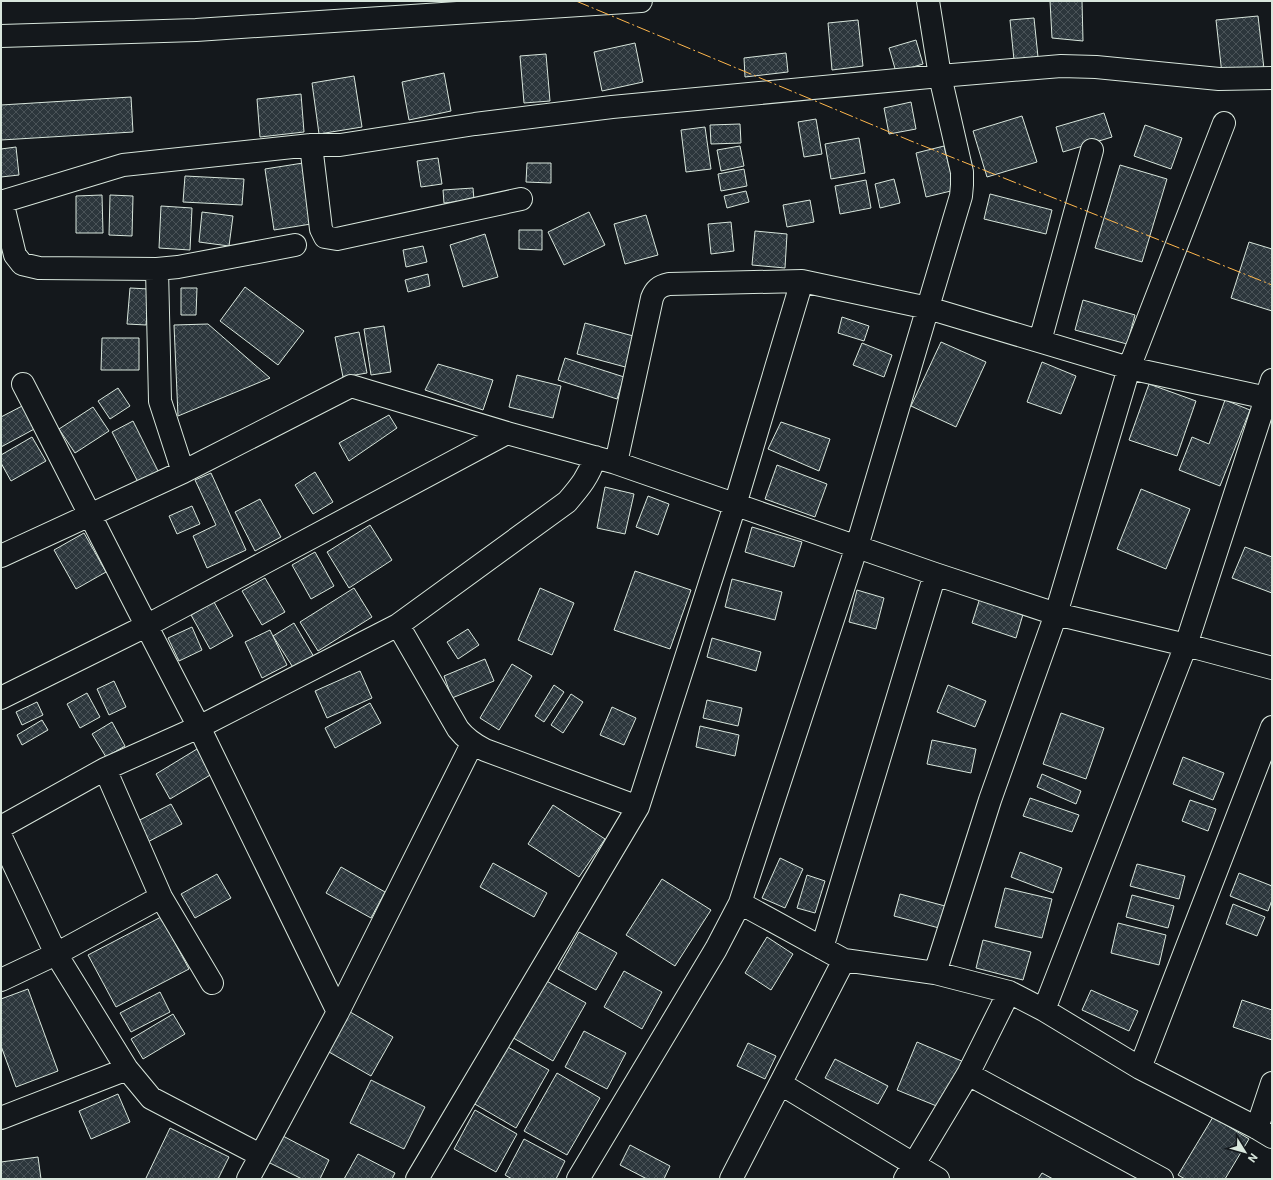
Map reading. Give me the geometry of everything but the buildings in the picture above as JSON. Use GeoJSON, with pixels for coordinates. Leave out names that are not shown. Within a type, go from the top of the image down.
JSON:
{"type":"FeatureCollection","features":[{"type":"Feature","properties":{"kind":"street"},"geometry":{"type":"LineString","coordinates":[[1,36],[196,30],[641,1]]}},
{"type":"Feature","properties":{"kind":"street"},"geometry":{"type":"LineString","coordinates":[[578,1179],[716,949],[740,903],[857,546],[928,308],[961,196],[962,172],[940,76],[928,1]]}},
{"type":"Feature","properties":{"kind":"street"},"geometry":{"type":"LineString","coordinates":[[295,245],[178,267],[157,269],[39,268],[22,264],[15,255],[2,202],[122,165],[312,145],[340,145],[475,124],[612,107],[1061,66],[1096,67],[1219,79],[1272,78]]}},
{"type":"Feature","properties":{"kind":"street"},"geometry":{"type":"LineString","coordinates":[[935,973],[990,800],[1056,614],[1129,368],[1224,123]]}},
{"type":"Feature","properties":{"kind":"street"},"geometry":{"type":"LineString","coordinates":[[312,145],[321,229],[325,237],[336,239],[521,199]]}},
{"type":"Feature","properties":{"kind":"street"},"geometry":{"type":"LineString","coordinates":[[1040,341],[1092,150]]}},
{"type":"Feature","properties":{"kind":"street"},"geometry":{"type":"LineString","coordinates":[[157,269],[160,401],[183,472]]}},
{"type":"Feature","properties":{"kind":"street"},"geometry":{"type":"LineString","coordinates":[[417,1179],[638,807],[735,505],[802,281]]}},
{"type":"Feature","properties":{"kind":"street"},"geometry":{"type":"LineString","coordinates":[[616,463],[652,298],[654,292],[658,288],[669,284],[802,281],[928,308],[1129,368],[1270,392],[1186,645],[1044,1010]]}},
{"type":"Feature","properties":{"kind":"street"},"geometry":{"type":"LineString","coordinates":[[23,384],[199,727],[338,1012]]}},
{"type":"Feature","properties":{"kind":"street"},"geometry":{"type":"LineString","coordinates":[[1,556],[183,472],[351,386],[507,433],[616,463],[935,574],[1056,614],[1186,645],[1272,668]]}},
{"type":"Feature","properties":{"kind":"street"},"geometry":{"type":"LineString","coordinates":[[1,698],[146,626],[507,433]]}},
{"type":"Feature","properties":{"kind":"street"},"geometry":{"type":"LineString","coordinates":[[1,827],[105,769],[199,727],[398,626],[567,502],[581,486],[591,471],[595,457]]}},
{"type":"Feature","properties":{"kind":"street"},"geometry":{"type":"LineString","coordinates":[[822,948],[935,574]]}},
{"type":"Feature","properties":{"kind":"street"},"geometry":{"type":"LineString","coordinates":[[398,626],[458,729],[472,744],[638,807]]}},
{"type":"Feature","properties":{"kind":"street"},"geometry":{"type":"LineString","coordinates":[[1140,1068],[1272,727]]}},
{"type":"Feature","properties":{"kind":"street"},"geometry":{"type":"LineString","coordinates":[[248,1179],[338,1012],[472,744]]}},
{"type":"Feature","properties":{"kind":"street"},"geometry":{"type":"LineString","coordinates":[[105,769],[162,897],[212,982]]}},
{"type":"Feature","properties":{"kind":"street"},"geometry":{"type":"LineString","coordinates":[[1,837],[56,954],[128,1068],[150,1098],[260,1156]]}},
{"type":"Feature","properties":{"kind":"street"},"geometry":{"type":"LineString","coordinates":[[1,980],[56,954],[162,897]]}},
{"type":"Feature","properties":{"kind":"street"},"geometry":{"type":"LineString","coordinates":[[740,903],[844,960],[935,973],[1009,992],[1044,1010],[1140,1068],[1264,1132],[1272,1083]]}},
{"type":"Feature","properties":{"kind":"street"},"geometry":{"type":"LineString","coordinates":[[731,1179],[844,960]]}},
{"type":"Feature","properties":{"kind":"street"},"geometry":{"type":"LineString","coordinates":[[909,1172],[968,1074],[1009,992]]}},
{"type":"Feature","properties":{"kind":"street"},"geometry":{"type":"LineString","coordinates":[[1,1118],[128,1068]]}},
{"type":"Feature","properties":{"kind":"street"},"geometry":{"type":"LineString","coordinates":[[968,1074],[1162,1179]]}},
{"type":"Feature","properties":{"kind":"street"},"geometry":{"type":"LineString","coordinates":[[781,1084],[909,1172],[938,1179]]}},
{"type":"Feature","properties":{"kind":"power"},"geometry":{"type":"LineString","coordinates":[[576,1],[911,141],[1272,285]]}}]}
